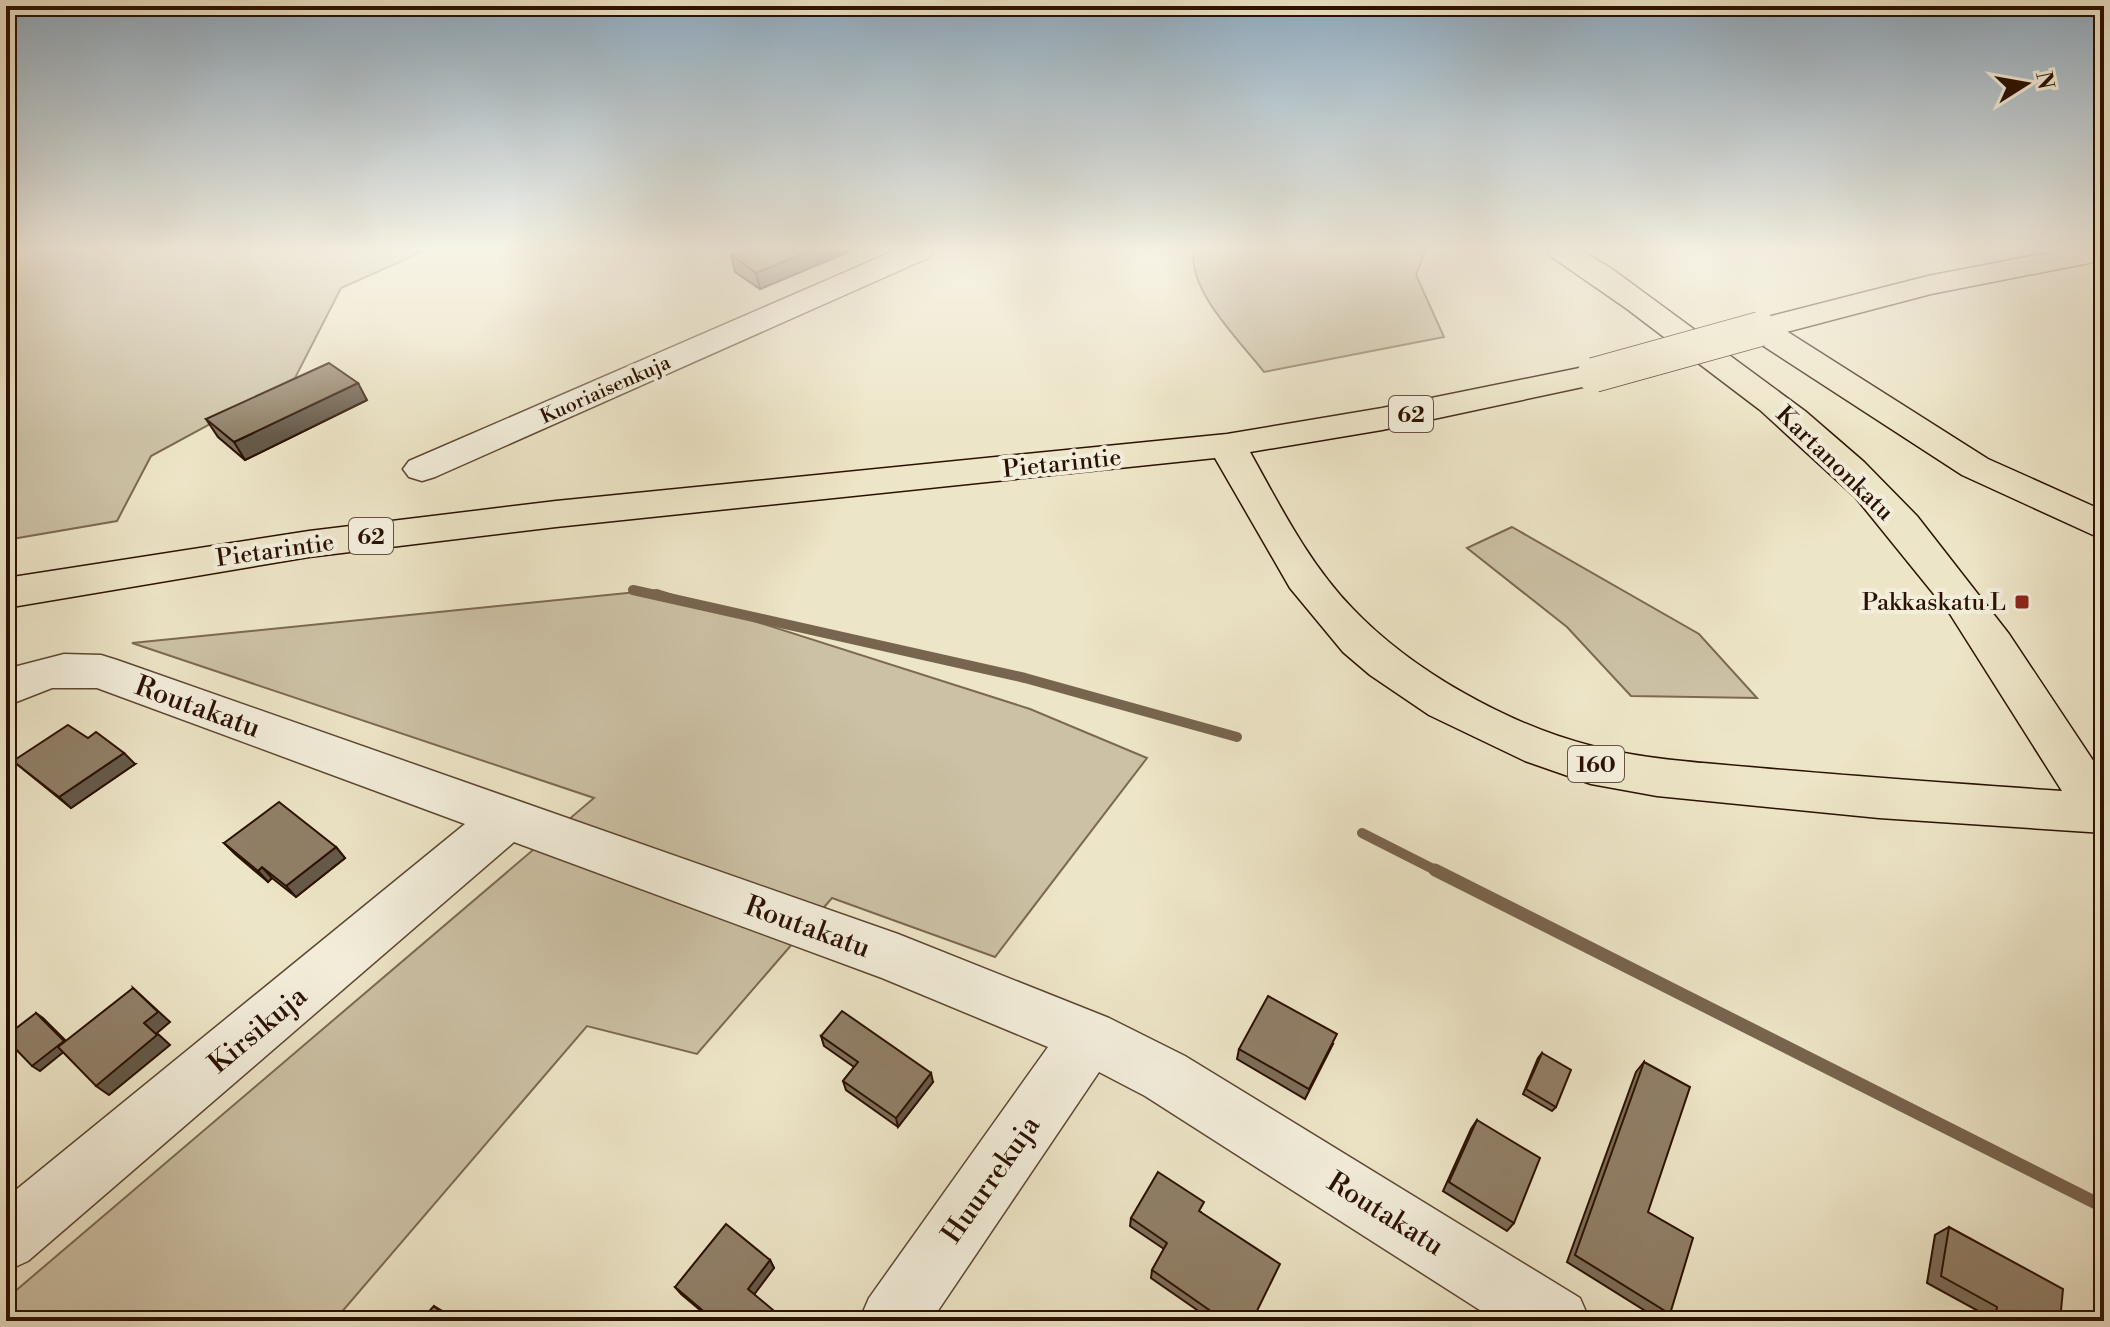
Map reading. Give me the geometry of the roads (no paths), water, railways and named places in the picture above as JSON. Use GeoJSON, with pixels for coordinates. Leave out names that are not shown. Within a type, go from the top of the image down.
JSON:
{"type":"FeatureCollection","features":[{"type":"Feature","properties":{"kind":"main road","name":"Kartanonkatu"},"geometry":{"type":"LineString","coordinates":[[1652,313],[1811,434],[1869,489],[1976,621],[2041,715],[2102,817]]}},
{"type":"Feature","properties":{"kind":"main road","name":"Pietarintie"},"geometry":{"type":"LineString","coordinates":[[6,593],[324,542],[571,512],[1227,445],[1382,419],[1594,375],[1820,313]]}},
{"type":"Feature","properties":{"kind":"main road"},"geometry":{"type":"LineString","coordinates":[[1797,319],[1937,413],[2017,458],[2104,499]]}},
{"type":"Feature","properties":{"kind":"main road"},"geometry":{"type":"LineString","coordinates":[[1760,329],[1975,467],[2104,527]]}},
{"type":"Feature","properties":{"kind":"main road","name":"160"},"geometry":{"type":"LineString","coordinates":[[1227,445],[1292,562],[1338,620],[1404,677],[1489,726],[1575,760],[1670,778],[2102,817]]}},
{"type":"Feature","properties":{"kind":"street","name":"Kuoriaisenkuja"},"geometry":{"type":"LineString","coordinates":[[422,469],[778,313]]}},
{"type":"Feature","properties":{"kind":"street","name":"Routakatu"},"geometry":{"type":"LineString","coordinates":[[6,689],[45,672],[72,667],[101,672],[898,959],[1089,1037],[1165,1076],[1557,1321]]}},
{"type":"Feature","properties":{"kind":"street","name":"Kirsikuja"},"geometry":{"type":"LineString","coordinates":[[6,1239],[508,818]]}},
{"type":"Feature","properties":{"kind":"street","name":"Huurrekuja"},"geometry":{"type":"LineString","coordinates":[[892,1321],[1089,1037]]}},
{"type":"Feature","properties":{"kind":"waterway"},"geometry":{"type":"LineString","coordinates":[[633,590],[1025,678],[1237,737]]}},
{"type":"Feature","properties":{"kind":"waterway"},"geometry":{"type":"LineString","coordinates":[[1362,833],[1439,872]]}},
{"type":"Feature","properties":{"kind":"waterway"},"geometry":{"type":"LineString","coordinates":[[1435,870],[2104,1207]]}},
{"type":"Feature","properties":{"kind":"place","name":"Pakkaskatu L"},"geometry":{"type":"Point","coordinates":[2022,602]}}]}
